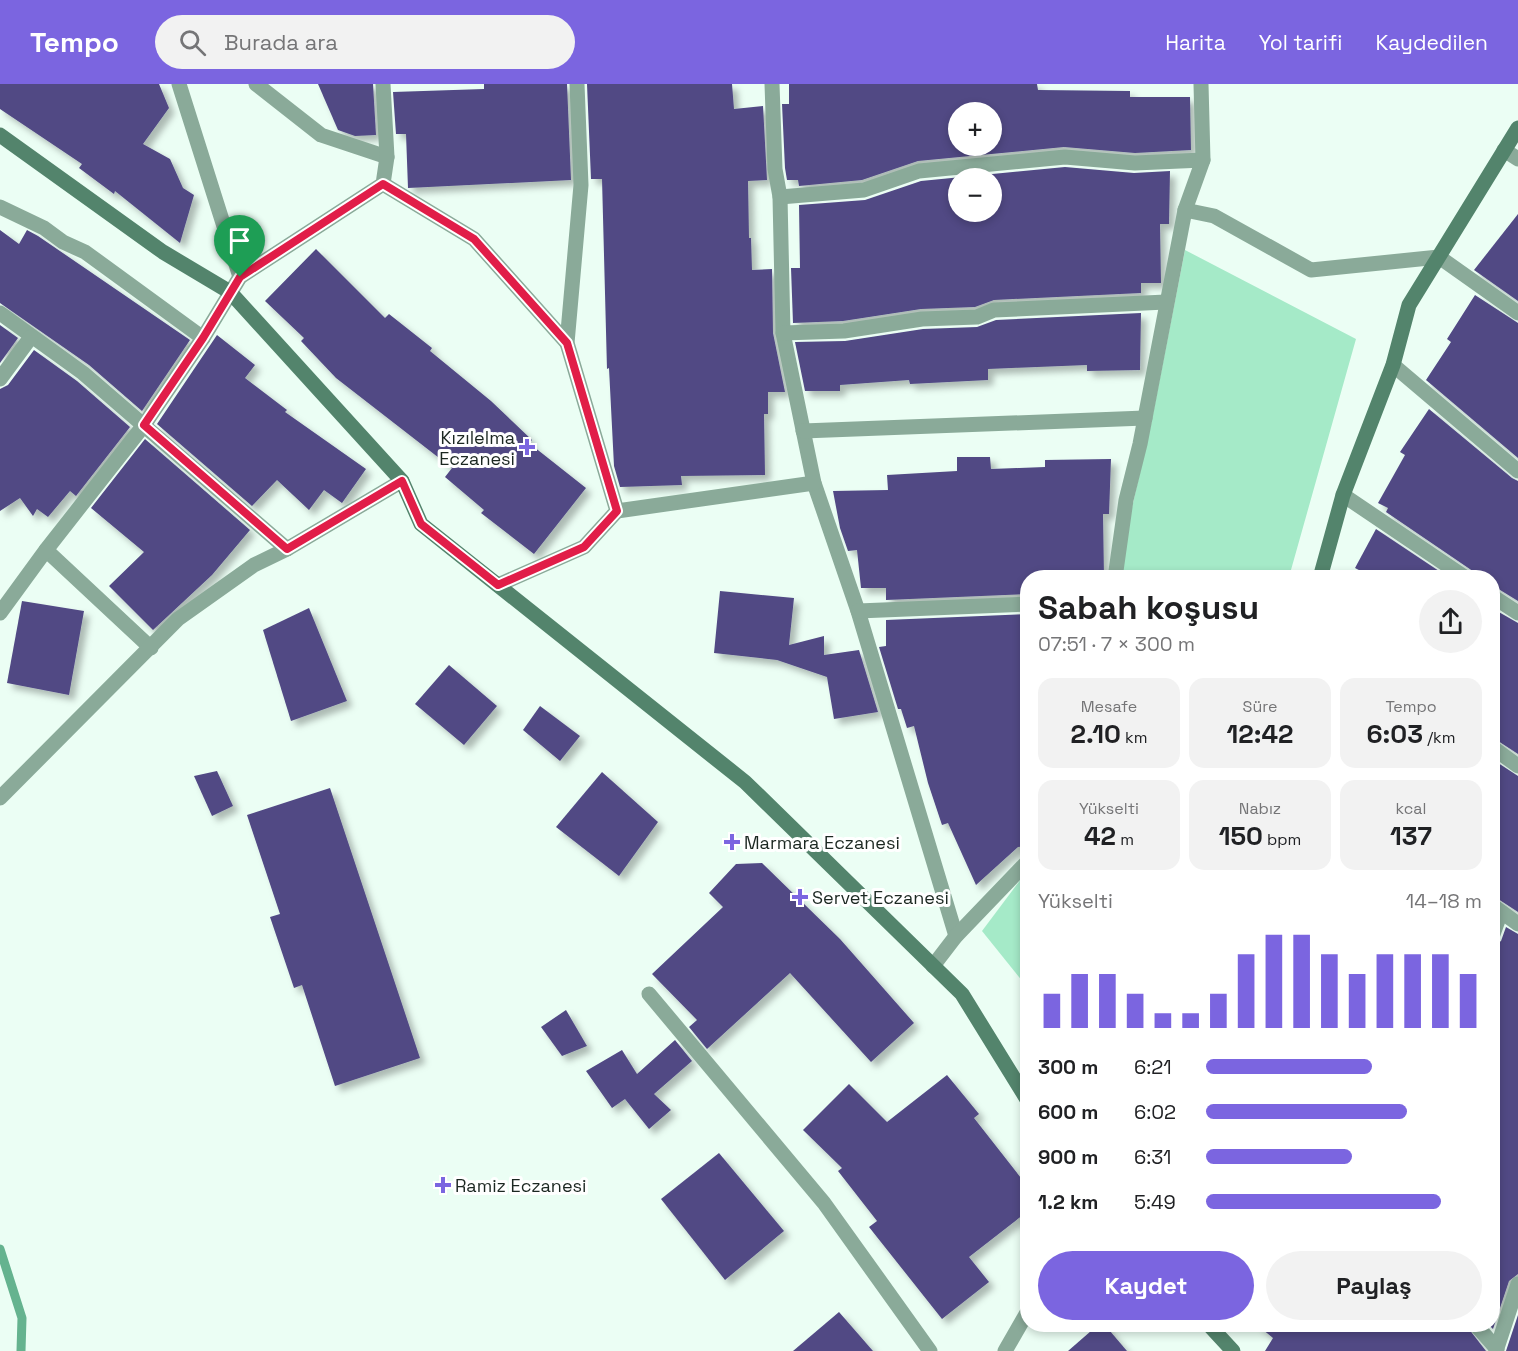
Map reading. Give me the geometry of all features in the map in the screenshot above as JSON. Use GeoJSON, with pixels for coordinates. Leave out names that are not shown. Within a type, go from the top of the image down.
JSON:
{"type":"FeatureCollection","features":[{"type":"Feature","properties":{"kind":"street"},"geometry":{"type":"LineString","coordinates":[[179,84],[240,277]]}},
{"type":"Feature","properties":{"kind":"street"},"geometry":{"type":"LineString","coordinates":[[256,84],[321,135],[387,157]]}},
{"type":"Feature","properties":{"kind":"street"},"geometry":{"type":"LineString","coordinates":[[0,613],[144,425],[203,338],[240,277],[383,184],[387,157],[383,84]]}},
{"type":"Feature","properties":{"kind":"street"},"geometry":{"type":"LineString","coordinates":[[577,84],[581,185],[567,343],[617,511]]}},
{"type":"Feature","properties":{"kind":"street"},"geometry":{"type":"LineString","coordinates":[[772,84],[775,169],[780,197],[783,333],[814,483],[858,611],[956,936]]}},
{"type":"Feature","properties":{"kind":"street"},"geometry":{"type":"LineString","coordinates":[[1116,570],[1126,500],[1145,418],[1185,210],[1203,160],[1201,84]]}},
{"type":"Feature","properties":{"kind":"street"},"geometry":{"type":"LineString","coordinates":[[1322,570],[1344,495],[1393,365],[1408,305],[1518,128]]}},
{"type":"Feature","properties":{"kind":"street"},"geometry":{"type":"LineString","coordinates":[[0,135],[163,252],[230,292],[402,481],[421,524],[745,782],[962,994],[1020,1088]]}},
{"type":"Feature","properties":{"kind":"street"},"geometry":{"type":"LineString","coordinates":[[1504,150],[1518,159]]}},
{"type":"Feature","properties":{"kind":"street"},"geometry":{"type":"LineString","coordinates":[[780,197],[864,190],[919,171],[1065,157],[1135,163],[1203,160]]}},
{"type":"Feature","properties":{"kind":"street"},"geometry":{"type":"LineString","coordinates":[[383,184],[474,239],[567,343]]}},
{"type":"Feature","properties":{"kind":"street"},"geometry":{"type":"LineString","coordinates":[[0,207],[44,228],[63,242],[85,252],[203,338]]}},
{"type":"Feature","properties":{"kind":"street"},"geometry":{"type":"LineString","coordinates":[[1185,210],[1214,216],[1311,270],[1439,257],[1518,313]]}},
{"type":"Feature","properties":{"kind":"street"},"geometry":{"type":"LineString","coordinates":[[783,333],[844,331],[922,319],[976,317],[994,310],[1166,302]]}},
{"type":"Feature","properties":{"kind":"street"},"geometry":{"type":"LineString","coordinates":[[0,313],[83,373],[287,549]]}},
{"type":"Feature","properties":{"kind":"street"},"geometry":{"type":"LineString","coordinates":[[0,379],[31,337]]}},
{"type":"Feature","properties":{"kind":"street"},"geometry":{"type":"LineString","coordinates":[[1393,365],[1518,471]]}},
{"type":"Feature","properties":{"kind":"street"},"geometry":{"type":"LineString","coordinates":[[803,431],[1145,418]]}},
{"type":"Feature","properties":{"kind":"street"},"geometry":{"type":"LineString","coordinates":[[0,798],[178,619],[254,565],[287,549],[402,481]]}},
{"type":"Feature","properties":{"kind":"street"},"geometry":{"type":"LineString","coordinates":[[498,585],[584,547],[617,511],[814,483]]}},
{"type":"Feature","properties":{"kind":"street"},"geometry":{"type":"LineString","coordinates":[[1344,495],[1454,570]]}},
{"type":"Feature","properties":{"kind":"street"},"geometry":{"type":"LineString","coordinates":[[46,550],[151,648]]}},
{"type":"Feature","properties":{"kind":"street"},"geometry":{"type":"LineString","coordinates":[[1500,601],[1518,613]]}},
{"type":"Feature","properties":{"kind":"street"},"geometry":{"type":"LineString","coordinates":[[858,611],[1020,604]]}},
{"type":"Feature","properties":{"kind":"street"},"geometry":{"type":"LineString","coordinates":[[1500,753],[1518,766]]}},
{"type":"Feature","properties":{"kind":"street"},"geometry":{"type":"LineString","coordinates":[[933,966],[956,936],[1020,869]]}},
{"type":"Feature","properties":{"kind":"street"},"geometry":{"type":"LineString","coordinates":[[1500,911],[1518,924]]}},
{"type":"Feature","properties":{"kind":"street"},"geometry":{"type":"LineString","coordinates":[[649,994],[824,1203],[930,1351]]}},
{"type":"Feature","properties":{"kind":"street"},"geometry":{"type":"LineString","coordinates":[[1497,1350],[1518,1284]]}},
{"type":"Feature","properties":{"kind":"street"},"geometry":{"type":"LineString","coordinates":[[1005,1351],[1020,1325]]}},
{"type":"Feature","properties":{"kind":"street"},"geometry":{"type":"LineString","coordinates":[[1215,1332],[1233,1351]]}},
{"type":"Feature","properties":{"kind":"street"},"geometry":{"type":"LineString","coordinates":[[1482,1332],[1497,1350]]}},
{"type":"Feature","properties":{"kind":"green space"},"geometry":{"type":"Polygon","coordinates":[[[1185,250],[1356,339],[1291,570],[1118,570],[1151,424],[1185,250]]]}},
{"type":"Feature","properties":{"kind":"green space"},"geometry":{"type":"Polygon","coordinates":[[[1020,880],[1020,978],[982,931],[1020,880]]]}},
{"type":"Feature","properties":{"kind":"building"},"geometry":{"type":"Polygon","coordinates":[[[0,84],[159,84],[169,108],[143,144],[170,159],[183,188],[194,195],[180,243],[115,191],[114,194],[79,168],[82,164],[0,109],[0,84]]]}},
{"type":"Feature","properties":{"kind":"building"},"geometry":{"type":"Polygon","coordinates":[[[318,84],[373,84],[376,135],[355,136],[338,130],[318,84]]]}},
{"type":"Feature","properties":{"kind":"building"},"geometry":{"type":"Polygon","coordinates":[[[484,84],[567,84],[571,180],[408,188],[406,134],[396,134],[393,92],[484,89],[484,84]]]}},
{"type":"Feature","properties":{"kind":"building"},"geometry":{"type":"Polygon","coordinates":[[[587,84],[732,84],[734,109],[763,106],[767,180],[748,181],[749,238],[751,238],[752,270],[772,269],[773,333],[785,392],[768,392],[768,414],[764,414],[765,475],[681,476],[682,485],[620,487],[614,466],[609,368],[607,369],[602,179],[591,179],[587,84]]]}},
{"type":"Feature","properties":{"kind":"building"},"geometry":{"type":"Polygon","coordinates":[[[789,84],[1037,84],[1038,90],[1130,91],[1130,97],[1190,97],[1191,150],[1135,153],[1064,147],[1002,153],[1002,102],[948,102],[948,156],[970,156],[918,161],[862,180],[799,186],[798,180],[787,180],[782,104],[789,104],[789,84]]]}},
{"type":"Feature","properties":{"kind":"building"},"geometry":{"type":"Polygon","coordinates":[[[1065,167],[1134,173],[1170,171],[1169,224],[1160,224],[1161,283],[1141,283],[1141,293],[994,300],[975,307],[921,309],[843,321],[793,323],[791,268],[800,268],[799,205],[865,200],[921,181],[948,178],[948,222],[1002,222],[1002,173],[1065,167]]]}},
{"type":"Feature","properties":{"kind":"building"},"geometry":{"type":"Polygon","coordinates":[[[1518,214],[1518,301],[1474,270],[1518,214]]]}},
{"type":"Feature","properties":{"kind":"building"},"geometry":{"type":"Polygon","coordinates":[[[0,230],[19,244],[27,230],[38,236],[190,340],[142,411],[89,365],[0,303],[0,230]]]}},
{"type":"Feature","properties":{"kind":"building"},"geometry":{"type":"Polygon","coordinates":[[[316,249],[385,318],[389,314],[432,348],[430,351],[491,401],[532,440],[529,443],[586,488],[534,554],[481,513],[484,510],[445,477],[452,468],[336,378],[301,341],[304,338],[265,301],[316,249]]]}},
{"type":"Feature","properties":{"kind":"building"},"geometry":{"type":"Polygon","coordinates":[[[1475,295],[1518,323],[1518,458],[1426,380],[1451,342],[1447,339],[1475,295]]]}},
{"type":"Feature","properties":{"kind":"building"},"geometry":{"type":"Polygon","coordinates":[[[1141,313],[1140,370],[1087,371],[1087,365],[988,369],[988,380],[910,384],[909,380],[840,385],[840,391],[805,391],[795,342],[845,341],[923,329],[977,327],[996,320],[1141,313]]]}},
{"type":"Feature","properties":{"kind":"building"},"geometry":{"type":"Polygon","coordinates":[[[0,325],[18,338],[0,363],[0,325]]]}},
{"type":"Feature","properties":{"kind":"building"},"geometry":{"type":"Polygon","coordinates":[[[217,335],[255,365],[245,378],[287,410],[285,412],[366,469],[342,503],[324,490],[309,510],[277,480],[252,506],[157,424],[217,335]]]}},
{"type":"Feature","properties":{"kind":"building"},"geometry":{"type":"Polygon","coordinates":[[[34,350],[77,381],[130,427],[76,496],[70,491],[48,517],[37,509],[33,516],[20,498],[0,511],[0,389],[8,385],[34,350]]]}},
{"type":"Feature","properties":{"kind":"building"},"geometry":{"type":"Polygon","coordinates":[[[1429,409],[1518,481],[1518,601],[1500,590],[1500,570],[1471,570],[1386,512],[1388,508],[1378,503],[1405,455],[1400,452],[1429,409]]]}},
{"type":"Feature","properties":{"kind":"building"},"geometry":{"type":"Polygon","coordinates":[[[145,439],[250,530],[212,575],[153,630],[109,586],[144,552],[91,508],[145,439]]]}},
{"type":"Feature","properties":{"kind":"building"},"geometry":{"type":"Polygon","coordinates":[[[957,457],[990,457],[991,469],[1045,467],[1045,460],[1111,459],[1109,514],[1103,514],[1104,570],[1020,570],[1020,594],[886,600],[886,588],[861,588],[857,550],[848,551],[840,528],[833,491],[888,490],[887,475],[957,471],[957,457]]]}},
{"type":"Feature","properties":{"kind":"building"},"geometry":{"type":"Polygon","coordinates":[[[1376,529],[1438,570],[1359,570],[1355,568],[1376,529]]]}},
{"type":"Feature","properties":{"kind":"building"},"geometry":{"type":"Polygon","coordinates":[[[720,591],[794,598],[789,645],[824,636],[824,655],[859,650],[878,712],[834,719],[827,677],[777,660],[714,653],[720,591]]]}},
{"type":"Feature","properties":{"kind":"building"},"geometry":{"type":"Polygon","coordinates":[[[22,601],[84,611],[69,695],[7,683],[22,601]]]}},
{"type":"Feature","properties":{"kind":"building"},"geometry":{"type":"Polygon","coordinates":[[[309,608],[347,701],[291,721],[263,630],[309,608]]]}},
{"type":"Feature","properties":{"kind":"building"},"geometry":{"type":"Polygon","coordinates":[[[1500,613],[1518,623],[1518,754],[1500,742],[1500,613]]]}},
{"type":"Feature","properties":{"kind":"building"},"geometry":{"type":"Polygon","coordinates":[[[1020,614],[1020,847],[976,885],[948,823],[942,825],[928,783],[914,726],[907,728],[901,709],[898,709],[879,647],[886,646],[886,620],[1020,614]]]}},
{"type":"Feature","properties":{"kind":"building"},"geometry":{"type":"Polygon","coordinates":[[[449,665],[497,706],[464,745],[415,704],[449,665]]]}},
{"type":"Feature","properties":{"kind":"building"},"geometry":{"type":"Polygon","coordinates":[[[540,706],[580,736],[560,761],[523,730],[540,706]]]}},
{"type":"Feature","properties":{"kind":"building"},"geometry":{"type":"Polygon","coordinates":[[[1500,764],[1518,776],[1518,912],[1500,900],[1500,764]]]}},
{"type":"Feature","properties":{"kind":"building"},"geometry":{"type":"Polygon","coordinates":[[[217,771],[233,806],[212,816],[194,776],[217,771]]]}},
{"type":"Feature","properties":{"kind":"building"},"geometry":{"type":"Polygon","coordinates":[[[602,772],[658,822],[619,876],[556,827],[602,772]]]}},
{"type":"Feature","properties":{"kind":"building"},"geometry":{"type":"Polygon","coordinates":[[[330,788],[420,1058],[335,1086],[302,985],[294,988],[270,917],[280,914],[247,815],[330,788]]]}},
{"type":"Feature","properties":{"kind":"building"},"geometry":{"type":"Polygon","coordinates":[[[762,863],[840,939],[914,1023],[871,1062],[790,973],[707,1049],[689,1027],[697,1020],[652,974],[723,907],[709,893],[736,864],[762,863]]]}},
{"type":"Feature","properties":{"kind":"building"},"geometry":{"type":"Polygon","coordinates":[[[1506,927],[1518,934],[1518,1274],[1509,1281],[1500,1308],[1500,942],[1506,927]]]}},
{"type":"Feature","properties":{"kind":"building"},"geometry":{"type":"Polygon","coordinates":[[[566,1010],[587,1046],[562,1056],[541,1027],[566,1010]]]}},
{"type":"Feature","properties":{"kind":"building"},"geometry":{"type":"Polygon","coordinates":[[[675,1040],[692,1061],[654,1094],[671,1110],[649,1129],[625,1099],[612,1108],[586,1071],[622,1050],[637,1074],[675,1040]]]}},
{"type":"Feature","properties":{"kind":"building"},"geometry":{"type":"Polygon","coordinates":[[[947,1075],[979,1114],[974,1118],[1020,1177],[1020,1217],[969,1257],[989,1282],[942,1319],[869,1227],[877,1221],[838,1171],[842,1168],[803,1130],[849,1084],[887,1122],[947,1075]]]}},
{"type":"Feature","properties":{"kind":"building"},"geometry":{"type":"Polygon","coordinates":[[[719,1153],[784,1231],[725,1280],[661,1199],[719,1153]]]}},
{"type":"Feature","properties":{"kind":"building"},"geometry":{"type":"Polygon","coordinates":[[[839,1312],[873,1351],[793,1351],[839,1312]]]}},
{"type":"Feature","properties":{"kind":"building"},"geometry":{"type":"Polygon","coordinates":[[[1518,1315],[1518,1351],[1506,1351],[1518,1315]]]}},
{"type":"Feature","properties":{"kind":"building"},"geometry":{"type":"Polygon","coordinates":[[[1090,1332],[1111,1332],[1127,1351],[1068,1351],[1090,1332]]]}},
{"type":"Feature","properties":{"kind":"building"},"geometry":{"type":"Polygon","coordinates":[[[1266,1332],[1471,1332],[1486,1351],[1265,1351],[1273,1338],[1266,1332]]]}},
{"type":"Feature","properties":{"kind":"waterway"},"geometry":{"type":"LineString","coordinates":[[0,1249],[22,1318],[21,1351]]}},
{"type":"Feature","properties":{"kind":"place","name":"Kızılelma Eczanesi"},"geometry":{"type":"Point","coordinates":[527,447]}},
{"type":"Feature","properties":{"kind":"place","name":"Marmara Eczanesi"},"geometry":{"type":"Point","coordinates":[732,842]}},
{"type":"Feature","properties":{"kind":"place","name":"Servet Eczanesi"},"geometry":{"type":"Point","coordinates":[800,897]}},
{"type":"Feature","properties":{"kind":"place","name":"Ramiz Eczanesi"},"geometry":{"type":"Point","coordinates":[443,1185]}},
{"type":"Feature","properties":{"kind":"route"},"geometry":{"type":"LineString","coordinates":[[383,184],[474,239],[567,343],[617,511],[584,547],[498,585],[421,524],[402,481],[287,549],[144,425],[203,338],[240,277],[383,184]]}}]}
